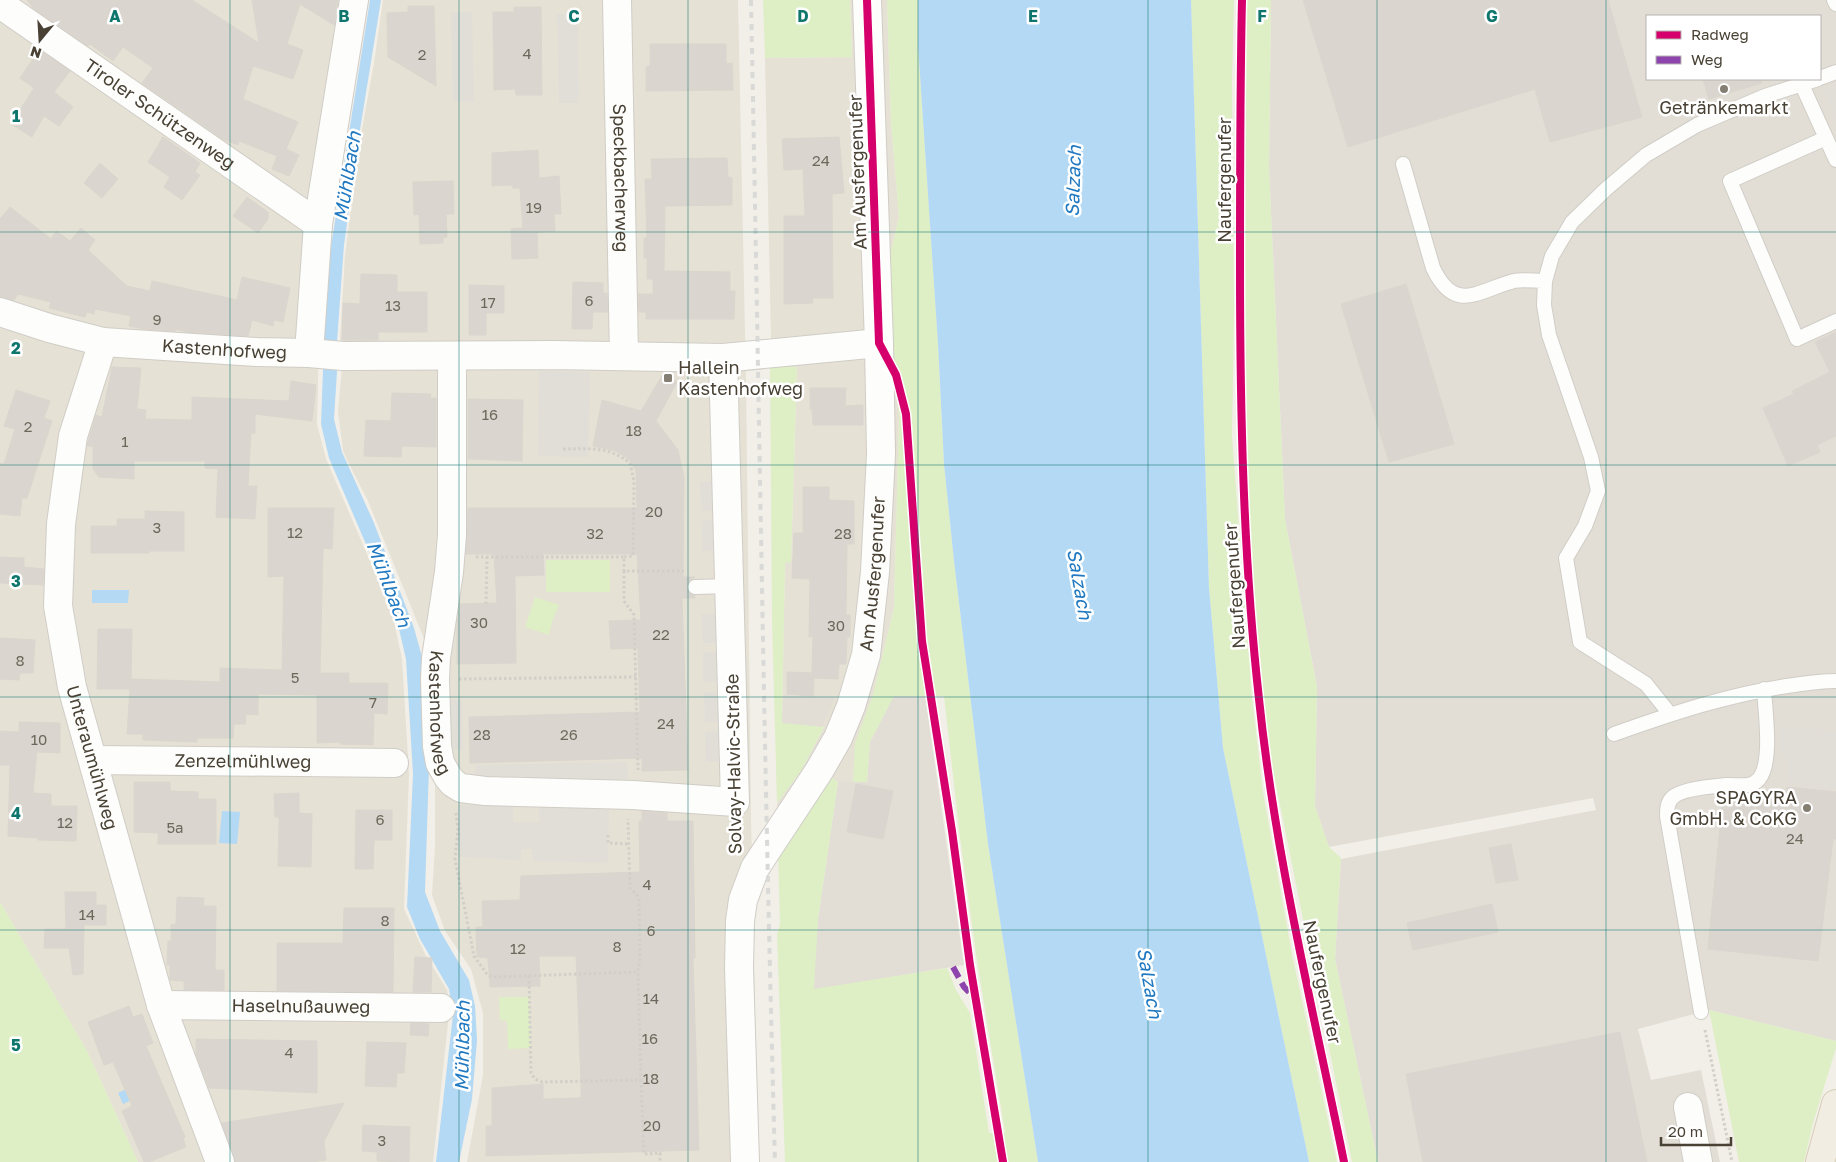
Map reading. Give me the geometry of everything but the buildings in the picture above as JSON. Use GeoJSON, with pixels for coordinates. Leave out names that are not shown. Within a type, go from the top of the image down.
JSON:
{"type":"FeatureCollection","features":[{"type":"Feature","properties":{"kind":"main road"},"geometry":{"type":"LineString","coordinates":[[1820,1162],[1836,1104]]}},
{"type":"Feature","properties":{"kind":"street"},"geometry":{"type":"LineString","coordinates":[[324,354],[318,224],[354,0]]}},
{"type":"Feature","properties":{"kind":"street","name":"Speckbacherweg"},"geometry":{"type":"LineString","coordinates":[[617,0],[624,355]]}},
{"type":"Feature","properties":{"kind":"street","name":"Am Ausfergenufer"},"geometry":{"type":"LineString","coordinates":[[750,877],[838,738],[851,706],[866,655],[875,572],[881,454],[867,0]]}},
{"type":"Feature","properties":{"kind":"street","name":"Tiroler Schützenweg"},"geometry":{"type":"LineString","coordinates":[[0,4],[318,224]]}},
{"type":"Feature","properties":{"kind":"street","name":"Kastenhofweg"},"geometry":{"type":"LineString","coordinates":[[0,312],[49,328],[103,342],[257,352],[452,356],[624,355],[723,358],[879,343]]}},
{"type":"Feature","properties":{"kind":"street","name":"Unteraumühlweg"},"geometry":{"type":"LineString","coordinates":[[103,342],[73,436],[61,524],[58,606],[72,687],[161,1005],[220,1162]]}},
{"type":"Feature","properties":{"kind":"street","name":"Kastenhofweg"},"geometry":{"type":"LineString","coordinates":[[452,356],[450,557],[435,679],[437,746],[440,763],[448,777],[461,788],[486,792],[633,795],[735,802]]}},
{"type":"Feature","properties":{"kind":"street","name":"Solvay-Halvic-Straße"},"geometry":{"type":"LineString","coordinates":[[723,358],[735,802]]}},
{"type":"Feature","properties":{"kind":"street","name":"Zenzelmühlweg"},"geometry":{"type":"LineString","coordinates":[[93,760],[394,763]]}},
{"type":"Feature","properties":{"kind":"street","name":"Solvay-Halvic-Straße"},"geometry":{"type":"LineString","coordinates":[[745,1162],[739,968],[741,914],[750,877]]}},
{"type":"Feature","properties":{"kind":"street","name":"Haselnußauweg"},"geometry":{"type":"LineString","coordinates":[[161,1005],[441,1008]]}},
{"type":"Feature","properties":{"kind":"street"},"geometry":{"type":"LineString","coordinates":[[1688,1107],[1698,1162]]}},
{"type":"Feature","properties":{"kind":"lane"},"geometry":{"type":"LineString","coordinates":[[1834,0],[1836,4]]}},
{"type":"Feature","properties":{"kind":"lane"},"geometry":{"type":"LineString","coordinates":[[1821,77],[1836,72]]}},
{"type":"Feature","properties":{"kind":"lane"},"geometry":{"type":"LineString","coordinates":[[1670,714],[1646,684],[1580,642],[1566,558],[1585,526],[1598,491],[1591,457],[1549,335],[1544,305],[1545,281],[1552,256],[1572,222],[1606,189],[1646,155],[1697,125],[1766,96],[1814,80]]}},
{"type":"Feature","properties":{"kind":"lane"},"geometry":{"type":"LineString","coordinates":[[1802,85],[1836,160]]}},
{"type":"Feature","properties":{"kind":"lane"},"geometry":{"type":"LineString","coordinates":[[1826,138],[1730,181],[1797,339],[1836,322]]}},
{"type":"Feature","properties":{"kind":"lane"},"geometry":{"type":"LineString","coordinates":[[1403,164],[1433,268],[1440,284],[1451,292],[1465,296],[1484,292],[1516,281],[1545,281]]}},
{"type":"Feature","properties":{"kind":"lane"},"geometry":{"type":"LineString","coordinates":[[695,587],[730,586]]}},
{"type":"Feature","properties":{"kind":"lane"},"geometry":{"type":"LineString","coordinates":[[1614,734],[1670,714],[1764,689],[1826,681],[1836,682]]}},
{"type":"Feature","properties":{"kind":"lane"},"geometry":{"type":"LineString","coordinates":[[1701,1012],[1667,807],[1671,798],[1681,792],[1727,785],[1749,786],[1759,778],[1768,753],[1764,689]]}},
{"type":"Feature","properties":{"kind":"path"},"geometry":{"type":"LineString","coordinates":[[450,557],[633,556],[634,481],[630,463],[614,452],[594,449],[564,449]]}},
{"type":"Feature","properties":{"kind":"path"},"geometry":{"type":"LineString","coordinates":[[624,556],[624,601],[634,616],[638,777],[628,809],[630,888],[639,897],[640,956],[638,972],[644,1154],[660,1153],[660,1162]]}},
{"type":"Feature","properties":{"kind":"path"},"geometry":{"type":"LineString","coordinates":[[486,604],[487,557]]}},
{"type":"Feature","properties":{"kind":"path"},"geometry":{"type":"LineString","coordinates":[[624,571],[691,571]]}},
{"type":"Feature","properties":{"kind":"path"},"geometry":{"type":"LineString","coordinates":[[435,679],[636,677]]}},
{"type":"Feature","properties":{"kind":"path"},"geometry":{"type":"LineString","coordinates":[[461,788],[455,802],[458,829],[456,859],[474,956],[489,976],[638,972]]}},
{"type":"Feature","properties":{"kind":"path"},"geometry":{"type":"LineString","coordinates":[[608,835],[608,843],[629,844]]}},
{"type":"Feature","properties":{"kind":"path"},"geometry":{"type":"LineString","coordinates":[[528,976],[531,1073],[535,1079],[542,1082],[642,1080]]}},
{"type":"Feature","properties":{"kind":"path"},"geometry":{"type":"LineString","coordinates":[[1701,1012],[1732,1162]]}},
{"type":"Feature","properties":{"kind":"shaded area"},"geometry":{"type":"Polygon","coordinates":[[[0,0],[364,0],[325,239],[319,342],[317,424],[326,459],[392,612],[402,659],[409,774],[404,909],[425,954],[447,990],[450,1005],[433,1162],[138,1162],[87,1051],[0,902],[0,0]]]}},
{"type":"Feature","properties":{"kind":"shaded area"},"geometry":{"type":"Polygon","coordinates":[[[383,0],[738,0],[758,1162],[467,1162],[483,1075],[483,1013],[471,969],[445,931],[432,895],[435,847],[435,771],[425,641],[368,501],[346,458],[343,450],[338,412],[342,367],[340,340],[345,255],[360,140],[383,0]]]}},
{"type":"Feature","properties":{"kind":"shaded area"},"geometry":{"type":"Polygon","coordinates":[[[850,0],[887,0],[891,122],[899,217],[885,278],[899,416],[894,608],[873,695],[856,743],[853,782],[838,782],[831,778],[778,851],[777,803],[801,771],[824,727],[782,723],[785,562],[791,562],[797,368],[770,367],[765,58],[852,57],[850,0]]]}},
{"type":"Feature","properties":{"kind":"shaded area"},"geometry":{"type":"Polygon","coordinates":[[[1271,0],[1836,0],[1836,1041],[1709,1010],[1638,1029],[1651,1080],[1701,1070],[1720,1162],[1378,1162],[1335,959],[1341,859],[1596,810],[1593,798],[1329,847],[1315,806],[1317,687],[1285,519],[1269,168],[1271,0]]]}},
{"type":"Feature","properties":{"kind":"shaded area"},"geometry":{"type":"Polygon","coordinates":[[[451,12],[472,12],[474,102],[453,101],[451,12]]]}},
{"type":"Feature","properties":{"kind":"shaded area"},"geometry":{"type":"Polygon","coordinates":[[[578,13],[579,103],[559,103],[557,14],[578,13]]]}},
{"type":"Feature","properties":{"kind":"shaded area"},"geometry":{"type":"Polygon","coordinates":[[[1836,84],[1836,116],[1824,89],[1836,84]]]}},
{"type":"Feature","properties":{"kind":"shaded area"},"geometry":{"type":"Polygon","coordinates":[[[539,371],[590,372],[588,457],[538,456],[539,371]]]}},
{"type":"Feature","properties":{"kind":"shaded area"},"geometry":{"type":"Polygon","coordinates":[[[718,481],[718,510],[701,511],[700,482],[718,481]]]}},
{"type":"Feature","properties":{"kind":"shaded area"},"geometry":{"type":"Polygon","coordinates":[[[718,520],[719,550],[702,551],[701,521],[718,520]]]}},
{"type":"Feature","properties":{"kind":"shaded area"},"geometry":{"type":"Polygon","coordinates":[[[719,613],[720,643],[703,643],[701,614],[719,613]]]}},
{"type":"Feature","properties":{"kind":"shaded area"},"geometry":{"type":"Polygon","coordinates":[[[720,652],[721,681],[703,682],[703,653],[720,652]]]}},
{"type":"Feature","properties":{"kind":"shaded area"},"geometry":{"type":"Polygon","coordinates":[[[721,692],[722,722],[705,722],[704,693],[721,692]]]}},
{"type":"Feature","properties":{"kind":"shaded area"},"geometry":{"type":"Polygon","coordinates":[[[783,695],[835,698],[818,736],[782,725],[783,695]]]}},
{"type":"Feature","properties":{"kind":"shaded area"},"geometry":{"type":"Polygon","coordinates":[[[894,695],[925,695],[964,965],[813,990],[818,919],[838,782],[867,782],[870,742],[894,695]]]}},
{"type":"Feature","properties":{"kind":"shaded area"},"geometry":{"type":"Polygon","coordinates":[[[444,700],[462,700],[463,749],[446,749],[444,700]]]}},
{"type":"Feature","properties":{"kind":"shaded area"},"geometry":{"type":"Polygon","coordinates":[[[1779,725],[1836,732],[1836,789],[1788,782],[1788,765],[1779,747],[1779,725]]]}},
{"type":"Feature","properties":{"kind":"shaded area"},"geometry":{"type":"Polygon","coordinates":[[[722,731],[723,761],[706,762],[705,732],[722,731]]]}},
{"type":"Feature","properties":{"kind":"shaded area"},"geometry":{"type":"Polygon","coordinates":[[[627,762],[628,779],[476,781],[475,765],[627,762]]]}},
{"type":"Feature","properties":{"kind":"shaded area"},"geometry":{"type":"Polygon","coordinates":[[[458,805],[513,806],[513,822],[539,822],[539,807],[609,809],[608,863],[533,861],[532,849],[521,849],[521,860],[459,857],[458,805]]]}},
{"type":"Feature","properties":{"kind":"green space"},"geometry":{"type":"Polygon","coordinates":[[[763,0],[850,0],[852,57],[765,58],[763,0]]]}},
{"type":"Feature","properties":{"kind":"green space"},"geometry":{"type":"Polygon","coordinates":[[[887,0],[918,0],[918,45],[944,464],[954,561],[988,844],[1038,1162],[785,1162],[777,935],[780,924],[778,851],[832,778],[838,782],[818,919],[814,989],[947,968],[956,990],[970,1013],[989,1133],[1005,1132],[977,961],[960,838],[944,696],[894,696],[870,742],[867,782],[853,782],[855,743],[873,695],[894,608],[899,416],[885,278],[899,217],[891,122],[887,0]]]}},
{"type":"Feature","properties":{"kind":"green space"},"geometry":{"type":"Polygon","coordinates":[[[1191,0],[1234,0],[1232,81],[1234,311],[1232,436],[1252,698],[1263,792],[1292,954],[1337,1162],[1309,1162],[1223,748],[1209,588],[1191,0]]]}},
{"type":"Feature","properties":{"kind":"green space"},"geometry":{"type":"Polygon","coordinates":[[[1247,0],[1271,0],[1269,168],[1285,519],[1317,687],[1315,806],[1329,847],[1341,858],[1335,959],[1378,1162],[1352,1162],[1270,755],[1252,585],[1244,421],[1244,147],[1247,0]]]}},
{"type":"Feature","properties":{"kind":"green space"},"geometry":{"type":"Polygon","coordinates":[[[770,367],[797,367],[791,562],[785,563],[782,723],[824,727],[801,771],[777,803],[772,621],[770,367]]]}},
{"type":"Feature","properties":{"kind":"green space"},"geometry":{"type":"Polygon","coordinates":[[[546,560],[610,560],[610,592],[546,592],[546,560]]]}},
{"type":"Feature","properties":{"kind":"green space"},"geometry":{"type":"Polygon","coordinates":[[[535,597],[559,605],[549,635],[525,627],[535,597]]]}},
{"type":"Feature","properties":{"kind":"green space"},"geometry":{"type":"Polygon","coordinates":[[[0,902],[87,1051],[138,1162],[0,1162],[0,902]]]}},
{"type":"Feature","properties":{"kind":"green space"},"geometry":{"type":"Polygon","coordinates":[[[499,997],[529,997],[531,1048],[508,1049],[507,1021],[500,1020],[499,997]]]}},
{"type":"Feature","properties":{"kind":"green space"},"geometry":{"type":"Polygon","coordinates":[[[1709,1010],[1836,1041],[1836,1048],[1813,1123],[1804,1162],[1739,1162],[1709,1010]]]}},
{"type":"Feature","properties":{"kind":"water","name":"Mühlbach"},"geometry":{"type":"Polygon","coordinates":[[[370,0],[381,0],[344,245],[334,419],[342,452],[374,523],[414,628],[424,664],[429,767],[425,892],[440,931],[469,980],[475,1006],[477,1040],[472,1099],[459,1162],[436,1162],[453,1015],[449,989],[420,939],[407,907],[413,774],[406,659],[395,612],[329,458],[321,424],[329,259],[370,0]]]}},
{"type":"Feature","properties":{"kind":"water","name":"Salzach"},"geometry":{"type":"Polygon","coordinates":[[[918,0],[1191,0],[1209,588],[1223,748],[1309,1162],[1038,1162],[988,844],[954,561],[944,464],[918,45],[918,0]]]}},
{"type":"Feature","properties":{"kind":"water"},"geometry":{"type":"Polygon","coordinates":[[[92,590],[129,590],[128,603],[92,603],[92,590]]]}},
{"type":"Feature","properties":{"kind":"water"},"geometry":{"type":"Polygon","coordinates":[[[222,811],[240,812],[237,844],[219,843],[222,811]]]}},
{"type":"Feature","properties":{"kind":"water"},"geometry":{"type":"Polygon","coordinates":[[[142,1082],[147,1093],[123,1104],[118,1093],[142,1082]]]}},
{"type":"Feature","properties":{"kind":"railway"},"geometry":{"type":"LineString","coordinates":[[751,0],[775,1162]]}},
{"type":"Feature","properties":{"kind":"marked path"},"geometry":{"type":"LineString","coordinates":[[953,967],[964,987],[974,997]]}},
{"type":"Feature","properties":{"kind":"cycle path"},"geometry":{"type":"LineString","coordinates":[[867,0],[879,343],[896,375],[906,414],[922,641],[952,831],[970,965],[1003,1162]]}},
{"type":"Feature","properties":{"kind":"cycle path","name":"Naufergenufer"},"geometry":{"type":"LineString","coordinates":[[1242,0],[1240,165],[1241,374],[1249,591],[1259,699],[1275,816],[1285,874],[1344,1162]]}},
{"type":"Feature","properties":{"kind":"place","name":"Getränkemarkt"},"geometry":{"type":"Point","coordinates":[1724,89]}},
{"type":"Feature","properties":{"kind":"place","name":"Hallein Kastenhofweg"},"geometry":{"type":"Point","coordinates":[668,378]}},
{"type":"Feature","properties":{"kind":"place","name":"SPAGYRA GmbH. & CoKG"},"geometry":{"type":"Point","coordinates":[1807,808]}}]}
